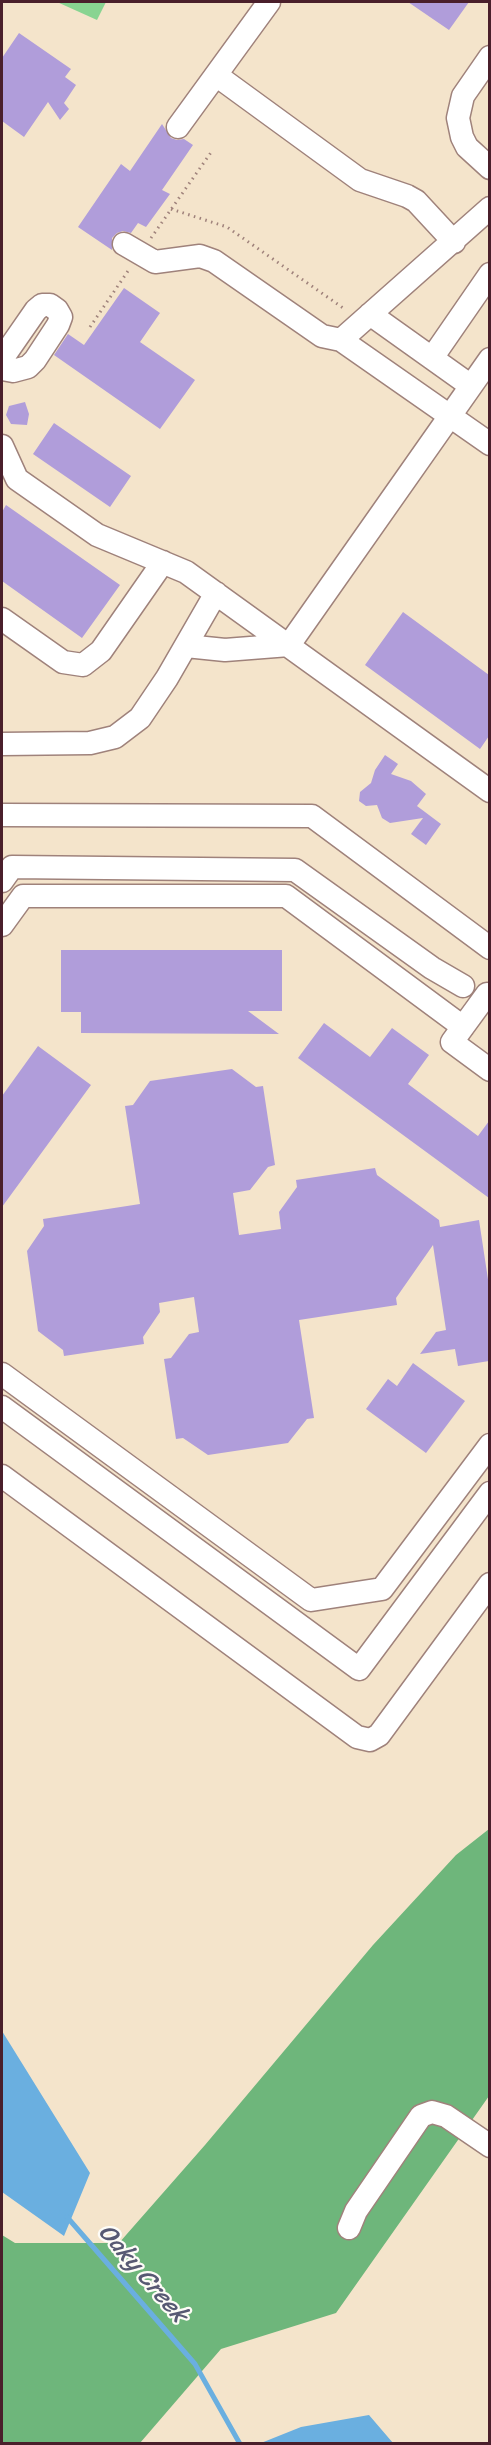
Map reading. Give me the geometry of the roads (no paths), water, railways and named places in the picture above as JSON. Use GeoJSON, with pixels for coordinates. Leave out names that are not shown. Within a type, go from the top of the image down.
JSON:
{"type":"FeatureCollection","features":[{"type":"Feature","properties":{"kind":"lane"},"geometry":{"type":"LineString","coordinates":[[178,127],[269,2]]}},
{"type":"Feature","properties":{"kind":"lane"},"geometry":{"type":"LineString","coordinates":[[489,57],[463,96],[458,118],[462,137],[467,147],[489,168]]}},
{"type":"Feature","properties":{"kind":"lane"},"geometry":{"type":"LineString","coordinates":[[216,75],[360,180],[416,201],[454,242]]}},
{"type":"Feature","properties":{"kind":"lane"},"geometry":{"type":"LineString","coordinates":[[341,340],[488,211]]}},
{"type":"Feature","properties":{"kind":"lane"},"geometry":{"type":"LineString","coordinates":[[124,244],[155,262],[200,256],[214,261],[322,336],[341,340],[489,444]]}},
{"type":"Feature","properties":{"kind":"lane"},"geometry":{"type":"LineString","coordinates":[[432,358],[489,274]]}},
{"type":"Feature","properties":{"kind":"lane"},"geometry":{"type":"LineString","coordinates":[[2,359],[36,310],[42,305],[50,305],[57,310],[61,317],[58,326],[35,360],[28,367],[14,371],[2,369]]}},
{"type":"Feature","properties":{"kind":"lane"},"geometry":{"type":"LineString","coordinates":[[366,318],[432,358],[471,386]]}},
{"type":"Feature","properties":{"kind":"lane"},"geometry":{"type":"LineString","coordinates":[[289,645],[489,359]]}},
{"type":"Feature","properties":{"kind":"lane"},"geometry":{"type":"LineString","coordinates":[[2,446],[9,480],[98,535],[186,572],[489,791]]}},
{"type":"Feature","properties":{"kind":"lane"},"geometry":{"type":"LineString","coordinates":[[2,619],[63,662],[83,665],[101,651],[163,562]]}},
{"type":"Feature","properties":{"kind":"lane"},"geometry":{"type":"LineString","coordinates":[[2,744],[90,743],[115,736],[140,718],[186,646],[216,593]]}},
{"type":"Feature","properties":{"kind":"lane"},"geometry":{"type":"LineString","coordinates":[[186,646],[225,650],[289,645]]}},
{"type":"Feature","properties":{"kind":"lane"},"geometry":{"type":"LineString","coordinates":[[2,815],[312,816],[489,948]]}},
{"type":"Feature","properties":{"kind":"lane"},"geometry":{"type":"LineString","coordinates":[[2,881],[12,867],[295,870],[432,969],[463,986]]}},
{"type":"Feature","properties":{"kind":"lane"},"geometry":{"type":"LineString","coordinates":[[2,925],[23,896],[286,896],[463,1027]]}},
{"type":"Feature","properties":{"kind":"lane"},"geometry":{"type":"LineString","coordinates":[[487,994],[452,1042],[489,1070]]}},
{"type":"Feature","properties":{"kind":"lane"},"geometry":{"type":"LineString","coordinates":[[2,1374],[311,1600],[382,1589],[489,1445]]}},
{"type":"Feature","properties":{"kind":"lane"},"geometry":{"type":"LineString","coordinates":[[2,1407],[359,1669],[489,1493]]}},
{"type":"Feature","properties":{"kind":"lane"},"geometry":{"type":"LineString","coordinates":[[2,1476],[357,1737],[370,1740],[379,1735],[489,1584]]}},
{"type":"Feature","properties":{"kind":"lane"},"geometry":{"type":"LineString","coordinates":[[349,2229],[356,2211],[416,2120],[421,2116],[432,2112],[446,2116],[489,2146]]}},
{"type":"Feature","properties":{"kind":"water"},"geometry":{"type":"Polygon","coordinates":[[[2,2031],[90,2173],[64,2236],[2,2192],[2,2031]]]}},
{"type":"Feature","properties":{"kind":"water"},"geometry":{"type":"Polygon","coordinates":[[[369,2415],[393,2443],[261,2443],[301,2427],[369,2415]]]}},
{"type":"Feature","properties":{"kind":"waterway","name":"Oaky Creek"},"geometry":{"type":"LineString","coordinates":[[67,2217],[195,2364],[240,2444]]}}]}
